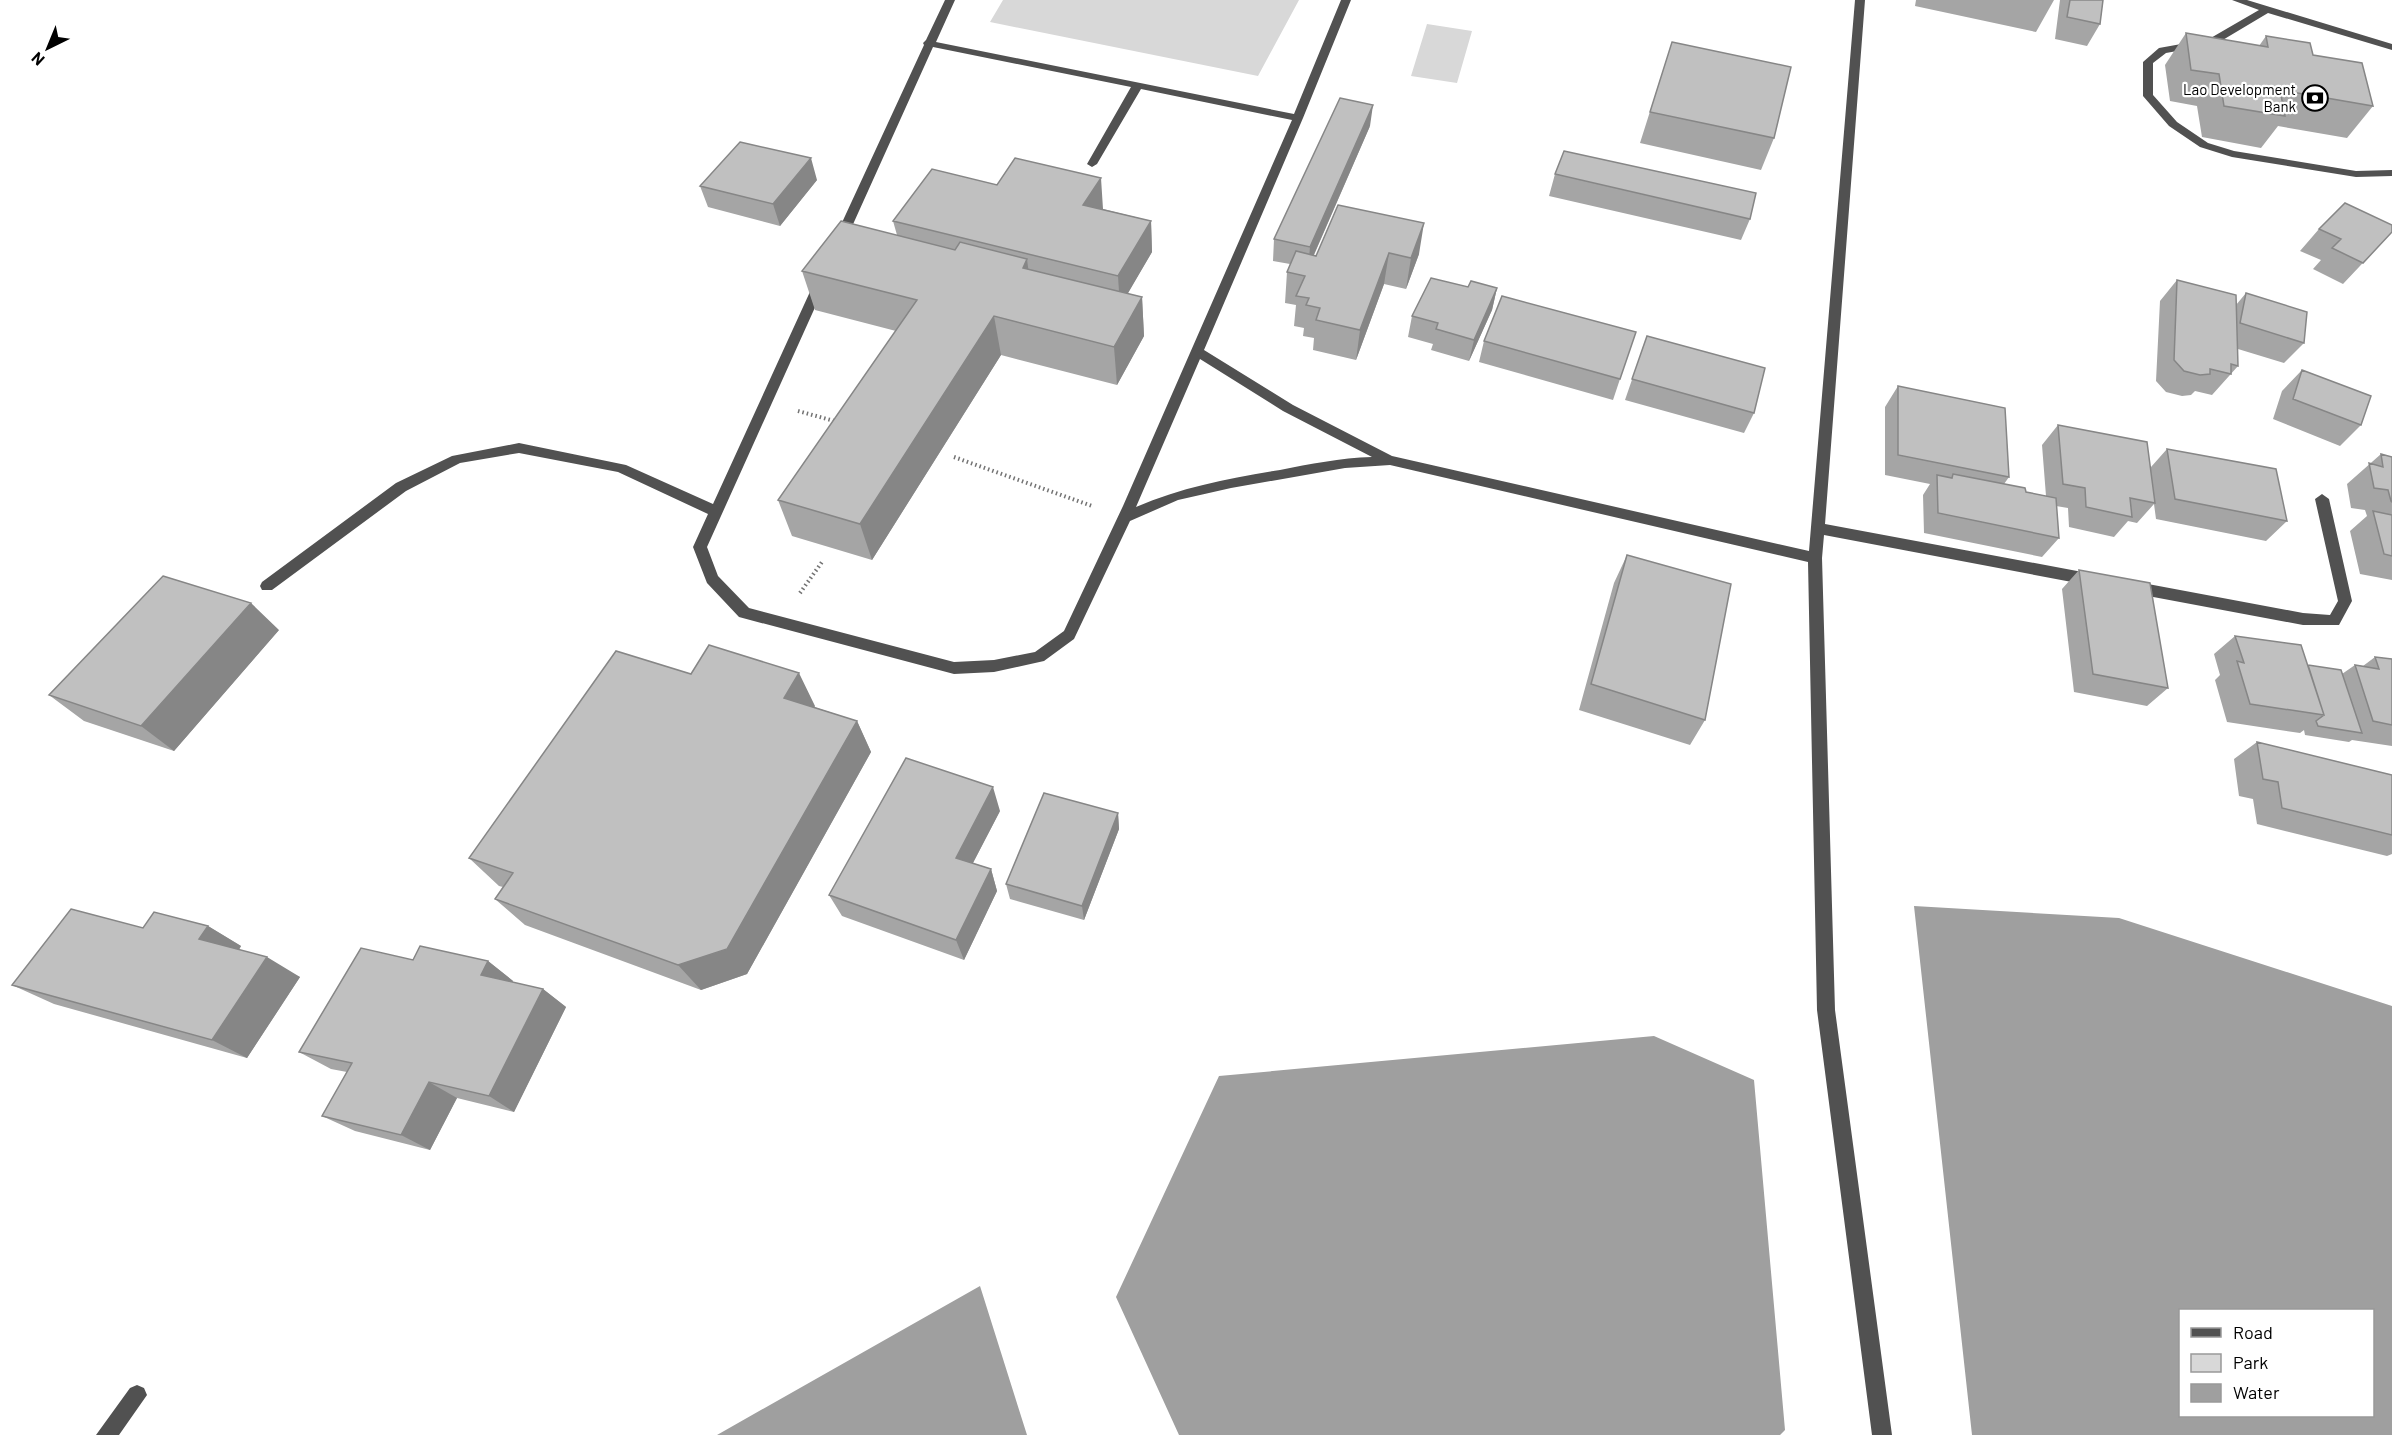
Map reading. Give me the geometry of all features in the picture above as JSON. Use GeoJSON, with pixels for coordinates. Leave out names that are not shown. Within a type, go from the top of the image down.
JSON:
{"type":"FeatureCollection","features":[{"type":"Feature","properties":{"kind":"street"},"geometry":{"type":"LineString","coordinates":[[950,0],[928,43],[700,547],[712,579],[744,613],[954,668],[994,666],[1039,657],[1069,635],[1124,518],[1197,352],[1346,0]]}},
{"type":"Feature","properties":{"kind":"street"},"geometry":{"type":"LineString","coordinates":[[1860,0],[1815,558],[1826,1010],[1882,1435]]}},
{"type":"Feature","properties":{"kind":"street"},"geometry":{"type":"LineString","coordinates":[[2237,0],[2392,48]]}},
{"type":"Feature","properties":{"kind":"street"},"geometry":{"type":"LineString","coordinates":[[2266,10],[2212,42],[2163,50],[2148,62],[2148,96],[2173,124],[2204,145],[2232,154],[2356,174],[2392,173]]}},
{"type":"Feature","properties":{"kind":"street"},"geometry":{"type":"LineString","coordinates":[[928,43],[1298,118]]}},
{"type":"Feature","properties":{"kind":"street"},"geometry":{"type":"LineString","coordinates":[[1092,164],[1138,86]]}},
{"type":"Feature","properties":{"kind":"street"},"geometry":{"type":"LineString","coordinates":[[1197,352],[1288,408],[1389,460],[1815,558]]}},
{"type":"Feature","properties":{"kind":"street"},"geometry":{"type":"LineString","coordinates":[[267,586],[401,487],[457,459],[519,448],[621,468],[715,511]]}},
{"type":"Feature","properties":{"kind":"street"},"geometry":{"type":"LineString","coordinates":[[1124,518],[1175,496],[1231,483],[1346,463],[1389,460]]}},
{"type":"Feature","properties":{"kind":"street"},"geometry":{"type":"LineString","coordinates":[[1816,528],[2303,619],[2334,621],[2345,601],[2322,500]]}},
{"type":"Feature","properties":{"kind":"street"},"geometry":{"type":"LineString","coordinates":[[106,1435],[137,1395]]}},
{"type":"Feature","properties":{"kind":"path"},"geometry":{"type":"LineString","coordinates":[[765,402],[844,424]]}},
{"type":"Feature","properties":{"kind":"path"},"geometry":{"type":"LineString","coordinates":[[954,457],[1124,518]]}},
{"type":"Feature","properties":{"kind":"green space"},"geometry":{"type":"Polygon","coordinates":[[[1003,0],[1299,0],[1258,76],[990,22],[1003,0]]]}},
{"type":"Feature","properties":{"kind":"green space"},"geometry":{"type":"Polygon","coordinates":[[[1427,24],[1472,31],[1457,83],[1411,76],[1427,24]]]}},
{"type":"Feature","properties":{"kind":"water"},"geometry":{"type":"Polygon","coordinates":[[[1914,906],[2119,918],[2392,1006],[2392,1435],[1972,1435],[1914,906]]]}},
{"type":"Feature","properties":{"kind":"water"},"geometry":{"type":"Polygon","coordinates":[[[1654,1036],[1754,1080],[1785,1430],[1780,1435],[1179,1435],[1116,1297],[1219,1076],[1654,1036]]]}},
{"type":"Feature","properties":{"kind":"water"},"geometry":{"type":"Polygon","coordinates":[[[980,1286],[1027,1435],[717,1435],[980,1286]]]}},
{"type":"Feature","properties":{"kind":"building"},"geometry":{"type":"Polygon","coordinates":[[[2070,0],[2103,0],[2100,24],[2067,17],[2070,0]]]}},
{"type":"Feature","properties":{"kind":"building"},"geometry":{"type":"Polygon","coordinates":[[[2186,33],[2268,47],[2266,36],[2310,43],[2313,55],[2362,63],[2373,106],[2280,90],[2285,116],[2224,106],[2219,74],[2191,70],[2186,33]]]}},
{"type":"Feature","properties":{"kind":"building"},"geometry":{"type":"Polygon","coordinates":[[[1672,42],[1791,67],[1774,138],[1650,112],[1672,42]]]}},
{"type":"Feature","properties":{"kind":"building"},"geometry":{"type":"Polygon","coordinates":[[[1340,98],[1373,105],[1310,247],[1274,239],[1340,98]]]}},
{"type":"Feature","properties":{"kind":"building"},"geometry":{"type":"Polygon","coordinates":[[[740,142],[811,158],[773,204],[700,186],[740,142]]]}},
{"type":"Feature","properties":{"kind":"building"},"geometry":{"type":"Polygon","coordinates":[[[1564,151],[1756,193],[1750,219],[1555,174],[1564,151]]]}},
{"type":"Feature","properties":{"kind":"building"},"geometry":{"type":"Polygon","coordinates":[[[1015,158],[1101,178],[1083,205],[1151,221],[1118,276],[893,221],[932,169],[997,185],[1015,158]]]}},
{"type":"Feature","properties":{"kind":"building"},"geometry":{"type":"Polygon","coordinates":[[[2345,203],[2392,225],[2392,232],[2363,263],[2332,248],[2341,239],[2319,229],[2345,203]]]}},
{"type":"Feature","properties":{"kind":"building"},"geometry":{"type":"Polygon","coordinates":[[[1338,205],[1424,223],[1411,258],[1389,253],[1360,330],[1316,320],[1320,308],[1306,305],[1309,298],[1296,296],[1305,276],[1287,272],[1296,251],[1316,256],[1338,205]]]}},
{"type":"Feature","properties":{"kind":"building"},"geometry":{"type":"Polygon","coordinates":[[[841,221],[955,250],[960,242],[1027,259],[1023,268],[1142,297],[1114,347],[994,316],[860,524],[778,500],[917,300],[802,271],[841,221]]]}},
{"type":"Feature","properties":{"kind":"building"},"geometry":{"type":"Polygon","coordinates":[[[1431,278],[1468,287],[1471,281],[1497,288],[1474,340],[1436,329],[1438,323],[1412,316],[1431,278]]]}},
{"type":"Feature","properties":{"kind":"building"},"geometry":{"type":"Polygon","coordinates":[[[2177,280],[2236,295],[2238,366],[2231,364],[2231,374],[2210,369],[2210,374],[2200,375],[2184,371],[2174,360],[2177,280]]]}},
{"type":"Feature","properties":{"kind":"building"},"geometry":{"type":"Polygon","coordinates":[[[2246,293],[2307,312],[2304,343],[2240,323],[2246,293]]]}},
{"type":"Feature","properties":{"kind":"building"},"geometry":{"type":"Polygon","coordinates":[[[1502,296],[1636,332],[1620,379],[1484,341],[1502,296]]]}},
{"type":"Feature","properties":{"kind":"building"},"geometry":{"type":"Polygon","coordinates":[[[1647,336],[1765,368],[1754,413],[1632,379],[1647,336]]]}},
{"type":"Feature","properties":{"kind":"building"},"geometry":{"type":"Polygon","coordinates":[[[2302,370],[2371,396],[2361,425],[2293,399],[2302,370]]]}},
{"type":"Feature","properties":{"kind":"building"},"geometry":{"type":"Polygon","coordinates":[[[1898,386],[2005,408],[2009,477],[1898,455],[1898,386]]]}},
{"type":"Feature","properties":{"kind":"building"},"geometry":{"type":"Polygon","coordinates":[[[2058,425],[2147,442],[2155,503],[2130,498],[2132,517],[2086,507],[2085,488],[2063,484],[2058,425]]]}},
{"type":"Feature","properties":{"kind":"building"},"geometry":{"type":"Polygon","coordinates":[[[2167,449],[2276,469],[2287,521],[2175,499],[2167,449]]]}},
{"type":"Feature","properties":{"kind":"building"},"geometry":{"type":"Polygon","coordinates":[[[2381,454],[2392,457],[2392,502],[2388,490],[2374,488],[2369,463],[2383,467],[2381,454]]]}},
{"type":"Feature","properties":{"kind":"building"},"geometry":{"type":"Polygon","coordinates":[[[1953,474],[2025,488],[2026,492],[2056,498],[2059,538],[1938,513],[1937,475],[1952,478],[1953,474]]]}},
{"type":"Feature","properties":{"kind":"building"},"geometry":{"type":"Polygon","coordinates":[[[2373,511],[2392,515],[2392,556],[2384,554],[2373,511]]]}},
{"type":"Feature","properties":{"kind":"building"},"geometry":{"type":"Polygon","coordinates":[[[1627,555],[1731,584],[1705,720],[1591,684],[1627,555]]]}},
{"type":"Feature","properties":{"kind":"building"},"geometry":{"type":"Polygon","coordinates":[[[2079,570],[2150,583],[2168,688],[2093,674],[2079,570]]]}},
{"type":"Feature","properties":{"kind":"building"},"geometry":{"type":"Polygon","coordinates":[[[163,576],[251,603],[141,726],[49,695],[163,576]]]}},
{"type":"Feature","properties":{"kind":"building"},"geometry":{"type":"Polygon","coordinates":[[[2235,636],[2301,645],[2324,715],[2250,704],[2237,661],[2244,663],[2235,636]]]}},
{"type":"Feature","properties":{"kind":"building"},"geometry":{"type":"Polygon","coordinates":[[[709,645],[799,673],[784,698],[857,721],[727,949],[678,965],[495,899],[513,873],[469,858],[616,651],[691,674],[709,645]]]}},
{"type":"Feature","properties":{"kind":"building"},"geometry":{"type":"Polygon","coordinates":[[[2375,657],[2392,659],[2392,725],[2373,721],[2355,665],[2379,669],[2375,657]]]}},
{"type":"Feature","properties":{"kind":"building"},"geometry":{"type":"Polygon","coordinates":[[[2308,665],[2341,670],[2362,733],[2318,726],[2316,721],[2324,715],[2308,665]]]}},
{"type":"Feature","properties":{"kind":"building"},"geometry":{"type":"Polygon","coordinates":[[[2257,742],[2392,775],[2392,835],[2282,808],[2278,782],[2263,779],[2257,742]]]}},
{"type":"Feature","properties":{"kind":"building"},"geometry":{"type":"Polygon","coordinates":[[[906,758],[993,787],[956,858],[991,869],[956,940],[829,895],[906,758]]]}},
{"type":"Feature","properties":{"kind":"building"},"geometry":{"type":"Polygon","coordinates":[[[1044,793],[1118,813],[1082,906],[1006,884],[1044,793]]]}},
{"type":"Feature","properties":{"kind":"building"},"geometry":{"type":"Polygon","coordinates":[[[71,909],[143,928],[154,912],[208,926],[199,939],[267,957],[212,1040],[12,985],[71,909]]]}},
{"type":"Feature","properties":{"kind":"building"},"geometry":{"type":"Polygon","coordinates":[[[420,946],[488,961],[481,975],[543,989],[489,1096],[429,1082],[401,1135],[322,1116],[352,1063],[299,1052],[361,948],[413,960],[420,946]]]}},
{"type":"Feature","properties":{"kind":"place","name":"Lao Development Bank"},"geometry":{"type":"Point","coordinates":[2315,98]}}]}
